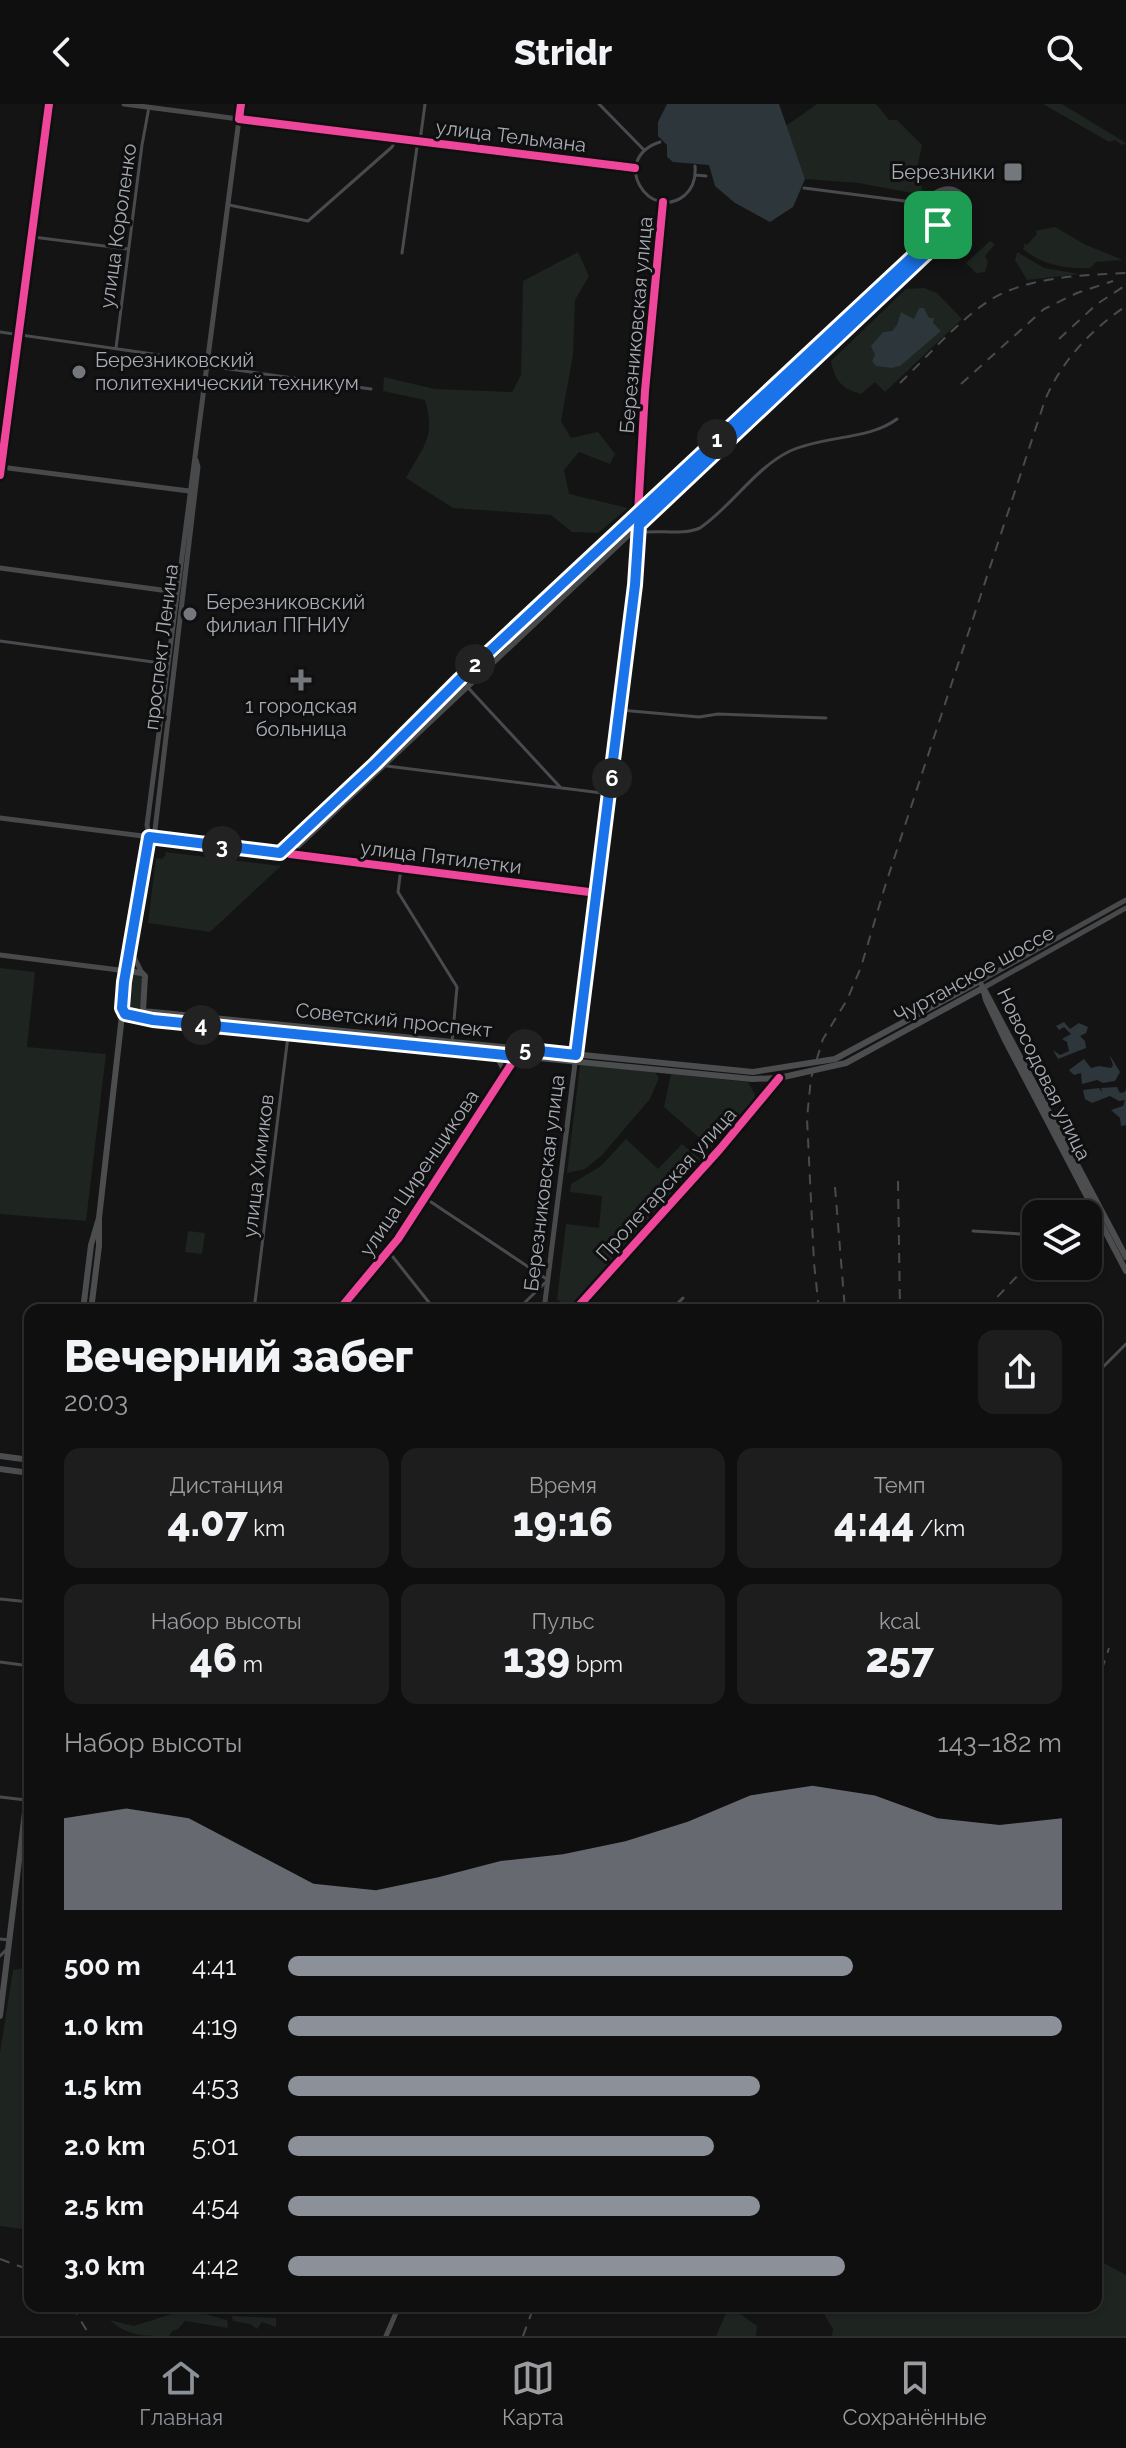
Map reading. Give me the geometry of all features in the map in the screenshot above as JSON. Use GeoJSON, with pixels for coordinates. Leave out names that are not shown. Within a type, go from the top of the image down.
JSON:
{"type":"FeatureCollection","features":[{"type":"Feature","properties":{"kind":"main road","name":"улица Тельмана"},"geometry":{"type":"LineString","coordinates":[[124,104],[180,108],[239,119]]}},
{"type":"Feature","properties":{"kind":"main road","name":"проспект Ленина"},"geometry":{"type":"LineString","coordinates":[[149,837],[155,830],[192,491],[192,467],[196,460],[241,104]]}},
{"type":"Feature","properties":{"kind":"main road"},"geometry":{"type":"LineString","coordinates":[[280,853],[460,679],[923,247],[931,232],[928,204],[932,195],[951,188],[962,194],[967,204],[963,221],[290,854]]}},
{"type":"Feature","properties":{"kind":"main road"},"geometry":{"type":"LineString","coordinates":[[929,215],[938,225],[955,227]]}},
{"type":"Feature","properties":{"kind":"main road"},"geometry":{"type":"LineString","coordinates":[[0,467],[192,491]]}},
{"type":"Feature","properties":{"kind":"main road","name":"проспект Ленина"},"geometry":{"type":"LineString","coordinates":[[92,1304],[122,1008],[149,837],[147,825],[192,491]]}},
{"type":"Feature","properties":{"kind":"main road","name":"Березниковская улица"},"geometry":{"type":"LineString","coordinates":[[545,1304],[638,559],[638,513]]}},
{"type":"Feature","properties":{"kind":"main road"},"geometry":{"type":"LineString","coordinates":[[0,568],[176,592]]}},
{"type":"Feature","properties":{"kind":"main road"},"geometry":{"type":"LineString","coordinates":[[332,803],[339,809]]}},
{"type":"Feature","properties":{"kind":"main road","name":"улица Пятилетки"},"geometry":{"type":"LineString","coordinates":[[0,818],[597,893]]}},
{"type":"Feature","properties":{"kind":"main road","name":"Чуртанское шоссе"},"geometry":{"type":"LineString","coordinates":[[837,1066],[1126,900]]}},
{"type":"Feature","properties":{"kind":"main road","name":"Чуртанское шоссе"},"geometry":{"type":"LineString","coordinates":[[785,1069],[835,1059],[1126,908]]}},
{"type":"Feature","properties":{"kind":"main road","name":"проспект Ленина"},"geometry":{"type":"LineString","coordinates":[[132,946],[133,957],[146,982],[143,1011]]}},
{"type":"Feature","properties":{"kind":"main road"},"geometry":{"type":"LineString","coordinates":[[0,955],[142,973]]}},
{"type":"Feature","properties":{"kind":"main road","name":"Новосодовая улица"},"geometry":{"type":"LineString","coordinates":[[981,984],[1004,1038],[1088,1200]]}},
{"type":"Feature","properties":{"kind":"main road","name":"Новосодовая улица"},"geometry":{"type":"LineString","coordinates":[[981,984],[1022,1056],[1126,1257]]}},
{"type":"Feature","properties":{"kind":"main road"},"geometry":{"type":"LineString","coordinates":[[122,1008],[125,1014],[133,1017]]}},
{"type":"Feature","properties":{"kind":"main road"},"geometry":{"type":"LineString","coordinates":[[122,1026],[143,1011]]}},
{"type":"Feature","properties":{"kind":"main road","name":"Советский проспект"},"geometry":{"type":"LineString","coordinates":[[143,1011],[488,1054],[753,1072],[785,1069]]}},
{"type":"Feature","properties":{"kind":"main road","name":"Советский проспект"},"geometry":{"type":"LineString","coordinates":[[133,1017],[452,1042],[752,1079],[779,1078],[837,1066]]}},
{"type":"Feature","properties":{"kind":"main road","name":"улица Циренщикова"},"geometry":{"type":"LineString","coordinates":[[344,1304],[389,1252],[521,1049]]}},
{"type":"Feature","properties":{"kind":"main road"},"geometry":{"type":"LineString","coordinates":[[488,1054],[499,1061],[505,1073]]}},
{"type":"Feature","properties":{"kind":"main road"},"geometry":{"type":"LineString","coordinates":[[779,1078],[785,1069]]}},
{"type":"Feature","properties":{"kind":"main road","name":"проспект Ленина"},"geometry":{"type":"LineString","coordinates":[[84,1304],[91,1245],[99,1218]]}},
{"type":"Feature","properties":{"kind":"main road","name":"Новосодовая улица"},"geometry":{"type":"LineString","coordinates":[[1102,1226],[1126,1271]]}},
{"type":"Feature","properties":{"kind":"main road"},"geometry":{"type":"LineString","coordinates":[[0,1456],[24,1459]]}},
{"type":"Feature","properties":{"kind":"main road"},"geometry":{"type":"LineString","coordinates":[[0,1469],[24,1472]]}},
{"type":"Feature","properties":{"kind":"main road"},"geometry":{"type":"LineString","coordinates":[[0,2016],[24,1817]]}},
{"type":"Feature","properties":{"kind":"main road"},"geometry":{"type":"LineString","coordinates":[[386,2336],[396,2312]]}},
{"type":"Feature","properties":{"kind":"street"},"geometry":{"type":"LineString","coordinates":[[0,475],[49,104]]}},
{"type":"Feature","properties":{"kind":"street"},"geometry":{"type":"LineString","coordinates":[[402,253],[425,104]]}},
{"type":"Feature","properties":{"kind":"street"},"geometry":{"type":"LineString","coordinates":[[599,104],[644,150]]}},
{"type":"Feature","properties":{"kind":"street","name":"улица Короленко"},"geometry":{"type":"LineString","coordinates":[[116,348],[149,107]]}},
{"type":"Feature","properties":{"kind":"street","name":"улица Тельмана"},"geometry":{"type":"LineString","coordinates":[[239,119],[635,168]]}},
{"type":"Feature","properties":{"kind":"street"},"geometry":{"type":"LineString","coordinates":[[229,205],[308,221],[392,147],[397,138]]}},
{"type":"Feature","properties":{"kind":"street"},"geometry":{"type":"LineString","coordinates":[[660,142],[644,150],[635,168],[648,197],[663,202],[685,194],[696,175],[695,166]]}},
{"type":"Feature","properties":{"kind":"street"},"geometry":{"type":"LineString","coordinates":[[696,175],[706,176]]}},
{"type":"Feature","properties":{"kind":"street"},"geometry":{"type":"LineString","coordinates":[[804,188],[928,204]]}},
{"type":"Feature","properties":{"kind":"street","name":"Березниковская улица"},"geometry":{"type":"LineString","coordinates":[[638,513],[645,391],[663,202]]}},
{"type":"Feature","properties":{"kind":"street"},"geometry":{"type":"LineString","coordinates":[[33,237],[128,249]]}},
{"type":"Feature","properties":{"kind":"street"},"geometry":{"type":"LineString","coordinates":[[0,332],[371,389]]}},
{"type":"Feature","properties":{"kind":"street"},"geometry":{"type":"LineString","coordinates":[[639,529],[693,531],[787,453],[827,438],[877,431],[897,419]]}},
{"type":"Feature","properties":{"kind":"street"},"geometry":{"type":"LineString","coordinates":[[0,641],[168,664]]}},
{"type":"Feature","properties":{"kind":"street"},"geometry":{"type":"LineString","coordinates":[[460,679],[561,788]]}},
{"type":"Feature","properties":{"kind":"street"},"geometry":{"type":"LineString","coordinates":[[620,710],[699,717],[718,714],[826,718]]}},
{"type":"Feature","properties":{"kind":"street"},"geometry":{"type":"LineString","coordinates":[[384,765],[610,794]]}},
{"type":"Feature","properties":{"kind":"street"},"geometry":{"type":"LineString","coordinates":[[401,868],[398,892],[457,987],[452,1042]]}},
{"type":"Feature","properties":{"kind":"street","name":"улица Химиков"},"geometry":{"type":"LineString","coordinates":[[255,1304],[289,1030]]}},
{"type":"Feature","properties":{"kind":"street","name":"Пролетарская улица"},"geometry":{"type":"LineString","coordinates":[[580,1304],[712,1159],[779,1078]]}},
{"type":"Feature","properties":{"kind":"street"},"geometry":{"type":"LineString","coordinates":[[425,1198],[548,1280],[523,1304]]}},
{"type":"Feature","properties":{"kind":"street"},"geometry":{"type":"LineString","coordinates":[[973,1231],[1022,1234]]}},
{"type":"Feature","properties":{"kind":"street"},"geometry":{"type":"LineString","coordinates":[[389,1252],[430,1304]]}},
{"type":"Feature","properties":{"kind":"street"},"geometry":{"type":"LineString","coordinates":[[677,1304],[683,1298]]}},
{"type":"Feature","properties":{"kind":"street"},"geometry":{"type":"LineString","coordinates":[[1102,1368],[1126,1344]]}},
{"type":"Feature","properties":{"kind":"street"},"geometry":{"type":"LineString","coordinates":[[0,1599],[24,1601]]}},
{"type":"Feature","properties":{"kind":"street"},"geometry":{"type":"LineString","coordinates":[[0,1662],[24,1665]]}},
{"type":"Feature","properties":{"kind":"street"},"geometry":{"type":"LineString","coordinates":[[0,1797],[24,1800]]}},
{"type":"Feature","properties":{"kind":"street"},"geometry":{"type":"LineString","coordinates":[[0,1939],[9,1943],[0,1956]]}},
{"type":"Feature","properties":{"kind":"shaded area"},"geometry":{"type":"Polygon","coordinates":[[[667,104],[779,104],[805,179],[793,207],[770,222],[735,203],[715,186],[709,165],[673,162],[667,157],[667,145],[658,136],[658,122],[667,104]]]}},
{"type":"Feature","properties":{"kind":"shaded area"},"geometry":{"type":"Polygon","coordinates":[[[817,104],[876,104],[889,120],[897,120],[922,145],[917,169],[923,191],[918,194],[858,183],[805,179],[786,126],[817,104]]]}},
{"type":"Feature","properties":{"kind":"shaded area"},"geometry":{"type":"Polygon","coordinates":[[[1043,104],[1062,104],[1126,143],[1109,142],[1043,104]]]}},
{"type":"Feature","properties":{"kind":"shaded area"},"geometry":{"type":"Polygon","coordinates":[[[943,194],[954,196],[960,205],[953,210],[947,201],[940,205],[946,215],[941,219],[935,213],[934,206],[936,199],[943,194]]]}},
{"type":"Feature","properties":{"kind":"shaded area"},"geometry":{"type":"Polygon","coordinates":[[[1055,227],[1086,245],[1123,260],[1096,262],[1090,268],[1072,268],[1046,262],[1023,249],[1025,243],[1027,245],[1037,234],[1035,231],[1055,227]]]}},
{"type":"Feature","properties":{"kind":"shaded area"},"geometry":{"type":"Polygon","coordinates":[[[990,241],[995,244],[985,256],[988,262],[985,272],[976,273],[966,263],[990,241]]]}},
{"type":"Feature","properties":{"kind":"shaded area"},"geometry":{"type":"Polygon","coordinates":[[[578,252],[589,276],[575,300],[573,355],[561,421],[571,438],[598,432],[615,454],[610,464],[579,452],[564,470],[569,494],[628,508],[598,533],[572,532],[551,515],[453,508],[406,478],[426,441],[428,413],[425,400],[383,391],[384,377],[435,389],[512,392],[521,375],[523,281],[578,252]]]}},
{"type":"Feature","properties":{"kind":"shaded area"},"geometry":{"type":"Polygon","coordinates":[[[1017,252],[1044,268],[1079,274],[1027,280],[1015,260],[1017,252]]]}},
{"type":"Feature","properties":{"kind":"shaded area"},"geometry":{"type":"Polygon","coordinates":[[[924,288],[937,293],[962,319],[885,392],[875,382],[861,394],[848,389],[837,379],[831,361],[906,289],[924,288]],[[910,318],[892,331],[872,361],[941,331],[932,323],[910,318]]]}},
{"type":"Feature","properties":{"kind":"shaded area"},"geometry":{"type":"Polygon","coordinates":[[[919,308],[924,308],[929,318],[934,318],[933,323],[941,331],[900,366],[876,366],[872,361],[875,355],[871,346],[883,332],[892,331],[901,312],[914,319],[919,308]]]}},
{"type":"Feature","properties":{"kind":"shaded area"},"geometry":{"type":"Polygon","coordinates":[[[165,852],[281,866],[210,932],[148,923],[156,858],[162,859],[165,852]]]}},
{"type":"Feature","properties":{"kind":"shaded area"},"geometry":{"type":"Polygon","coordinates":[[[0,968],[35,972],[27,1047],[106,1054],[86,1221],[0,1214],[0,968]]]}},
{"type":"Feature","properties":{"kind":"shaded area"},"geometry":{"type":"Polygon","coordinates":[[[138,974],[143,978],[141,1005],[138,1010],[132,1011],[126,1005],[130,977],[138,974]]]}},
{"type":"Feature","properties":{"kind":"shaded area"},"geometry":{"type":"Polygon","coordinates":[[[1064,1022],[1070,1029],[1079,1023],[1088,1027],[1086,1033],[1080,1036],[1086,1048],[1058,1059],[1053,1050],[1060,1055],[1069,1051],[1067,1042],[1062,1039],[1071,1034],[1064,1027],[1059,1030],[1056,1026],[1064,1022]]]}},
{"type":"Feature","properties":{"kind":"shaded area"},"geometry":{"type":"Polygon","coordinates":[[[1109,1054],[1120,1072],[1115,1081],[1103,1083],[1097,1080],[1082,1084],[1081,1073],[1074,1075],[1069,1070],[1084,1059],[1091,1068],[1111,1068],[1113,1065],[1109,1054]]]}},
{"type":"Feature","properties":{"kind":"shaded area"},"geometry":{"type":"Polygon","coordinates":[[[580,1065],[655,1072],[659,1078],[650,1099],[602,1155],[585,1169],[567,1173],[580,1065]]]}},
{"type":"Feature","properties":{"kind":"shaded area"},"geometry":{"type":"Polygon","coordinates":[[[671,1074],[748,1082],[756,1097],[711,1148],[664,1107],[671,1074]]]}},
{"type":"Feature","properties":{"kind":"shaded area"},"geometry":{"type":"Polygon","coordinates":[[[1117,1087],[1120,1093],[1125,1092],[1126,1088],[1126,1125],[1121,1126],[1120,1118],[1111,1110],[1123,1106],[1125,1100],[1119,1101],[1110,1096],[1092,1103],[1085,1099],[1083,1090],[1099,1088],[1102,1092],[1101,1088],[1117,1087]]]}},
{"type":"Feature","properties":{"kind":"shaded area"},"geometry":{"type":"Polygon","coordinates":[[[626,1139],[658,1169],[682,1144],[700,1159],[576,1304],[565,1304],[557,1300],[566,1224],[599,1228],[602,1196],[570,1192],[571,1184],[601,1166],[626,1139]]]}},
{"type":"Feature","properties":{"kind":"shaded area"},"geometry":{"type":"Polygon","coordinates":[[[188,1231],[205,1233],[202,1254],[185,1252],[188,1231]]]}},
{"type":"Feature","properties":{"kind":"shaded area"},"geometry":{"type":"Polygon","coordinates":[[[24,1968],[24,2229],[0,2226],[0,2053],[13,1970],[24,1968]]]}},
{"type":"Feature","properties":{"kind":"shaded area"},"geometry":{"type":"Polygon","coordinates":[[[1102,2262],[1126,2275],[1126,2336],[832,2336],[833,2329],[823,2312],[1102,2312],[1102,2262]]]}},
{"type":"Feature","properties":{"kind":"shaded area"},"geometry":{"type":"Polygon","coordinates":[[[178,2312],[198,2312],[227,2320],[228,2328],[185,2321],[169,2336],[151,2336],[129,2332],[110,2320],[134,2326],[178,2312]]]}},
{"type":"Feature","properties":{"kind":"shaded area"},"geometry":{"type":"Polygon","coordinates":[[[726,2312],[737,2312],[757,2326],[756,2336],[716,2336],[726,2312]]]}},
{"type":"Feature","properties":{"kind":"shaded area"},"geometry":{"type":"Polygon","coordinates":[[[232,2316],[276,2318],[276,2327],[262,2322],[257,2329],[250,2324],[233,2321],[232,2316]]]}},
{"type":"Feature","properties":{"kind":"railway"},"geometry":{"type":"LineString","coordinates":[[900,383],[964,320],[1002,294],[1036,282],[1126,273]]}},
{"type":"Feature","properties":{"kind":"railway"},"geometry":{"type":"LineString","coordinates":[[961,384],[1044,309],[1077,293],[1113,281]]}},
{"type":"Feature","properties":{"kind":"railway"},"geometry":{"type":"LineString","coordinates":[[1059,339],[1097,304],[1126,285]]}},
{"type":"Feature","properties":{"kind":"railway"},"geometry":{"type":"LineString","coordinates":[[818,1304],[807,1118],[811,1078],[823,1039],[847,1000],[861,967],[1045,400],[1060,372],[1079,347],[1126,306]]}},
{"type":"Feature","properties":{"kind":"railway"},"geometry":{"type":"LineString","coordinates":[[898,1181],[900,1304]]}},
{"type":"Feature","properties":{"kind":"railway"},"geometry":{"type":"LineString","coordinates":[[835,1187],[845,1304]]}},
{"type":"Feature","properties":{"kind":"railway"},"geometry":{"type":"LineString","coordinates":[[991,1304],[1021,1272]]}},
{"type":"Feature","properties":{"kind":"railway"},"geometry":{"type":"LineString","coordinates":[[1102,1669],[1109,1648]]}},
{"type":"Feature","properties":{"kind":"railway"},"geometry":{"type":"LineString","coordinates":[[0,2259],[24,2268]]}},
{"type":"Feature","properties":{"kind":"railway"},"geometry":{"type":"LineString","coordinates":[[76,2312],[90,2336]]}},
{"type":"Feature","properties":{"kind":"railway"},"geometry":{"type":"LineString","coordinates":[[523,2336],[532,2312]]}},
{"type":"Feature","properties":{"kind":"cycle path"},"geometry":{"type":"LineString","coordinates":[[0,475],[49,104]]}},
{"type":"Feature","properties":{"kind":"cycle path"},"geometry":{"type":"LineString","coordinates":[[241,104],[239,119],[635,168]]}},
{"type":"Feature","properties":{"kind":"cycle path"},"geometry":{"type":"LineString","coordinates":[[638,513],[645,391],[663,202]]}},
{"type":"Feature","properties":{"kind":"cycle path"},"geometry":{"type":"LineString","coordinates":[[290,854],[597,893]]}},
{"type":"Feature","properties":{"kind":"cycle path"},"geometry":{"type":"LineString","coordinates":[[344,1304],[398,1239],[521,1049]]}},
{"type":"Feature","properties":{"kind":"cycle path"},"geometry":{"type":"LineString","coordinates":[[580,1304],[720,1149],[779,1078]]}},
{"type":"Feature","properties":{"kind":"place","name":"Березники"},"geometry":{"type":"Point","coordinates":[1013,172]}},
{"type":"Feature","properties":{"kind":"place","name":"Березниковский политехнический техникум"},"geometry":{"type":"Point","coordinates":[79,372]}},
{"type":"Feature","properties":{"kind":"place","name":"Березниковский филиал ПГНИУ"},"geometry":{"type":"Point","coordinates":[190,614]}},
{"type":"Feature","properties":{"kind":"place","name":"1 городская больница"},"geometry":{"type":"Point","coordinates":[301,680]}},
{"type":"Feature","properties":{"kind":"route"},"geometry":{"type":"LineString","coordinates":[[929,215],[938,225],[955,227],[639,525],[635,585],[576,1055],[521,1049],[516,1056],[153,1020],[125,1014],[122,1008],[124,982],[149,837],[280,853],[460,679],[923,247],[930,238],[929,215]]}}]}
